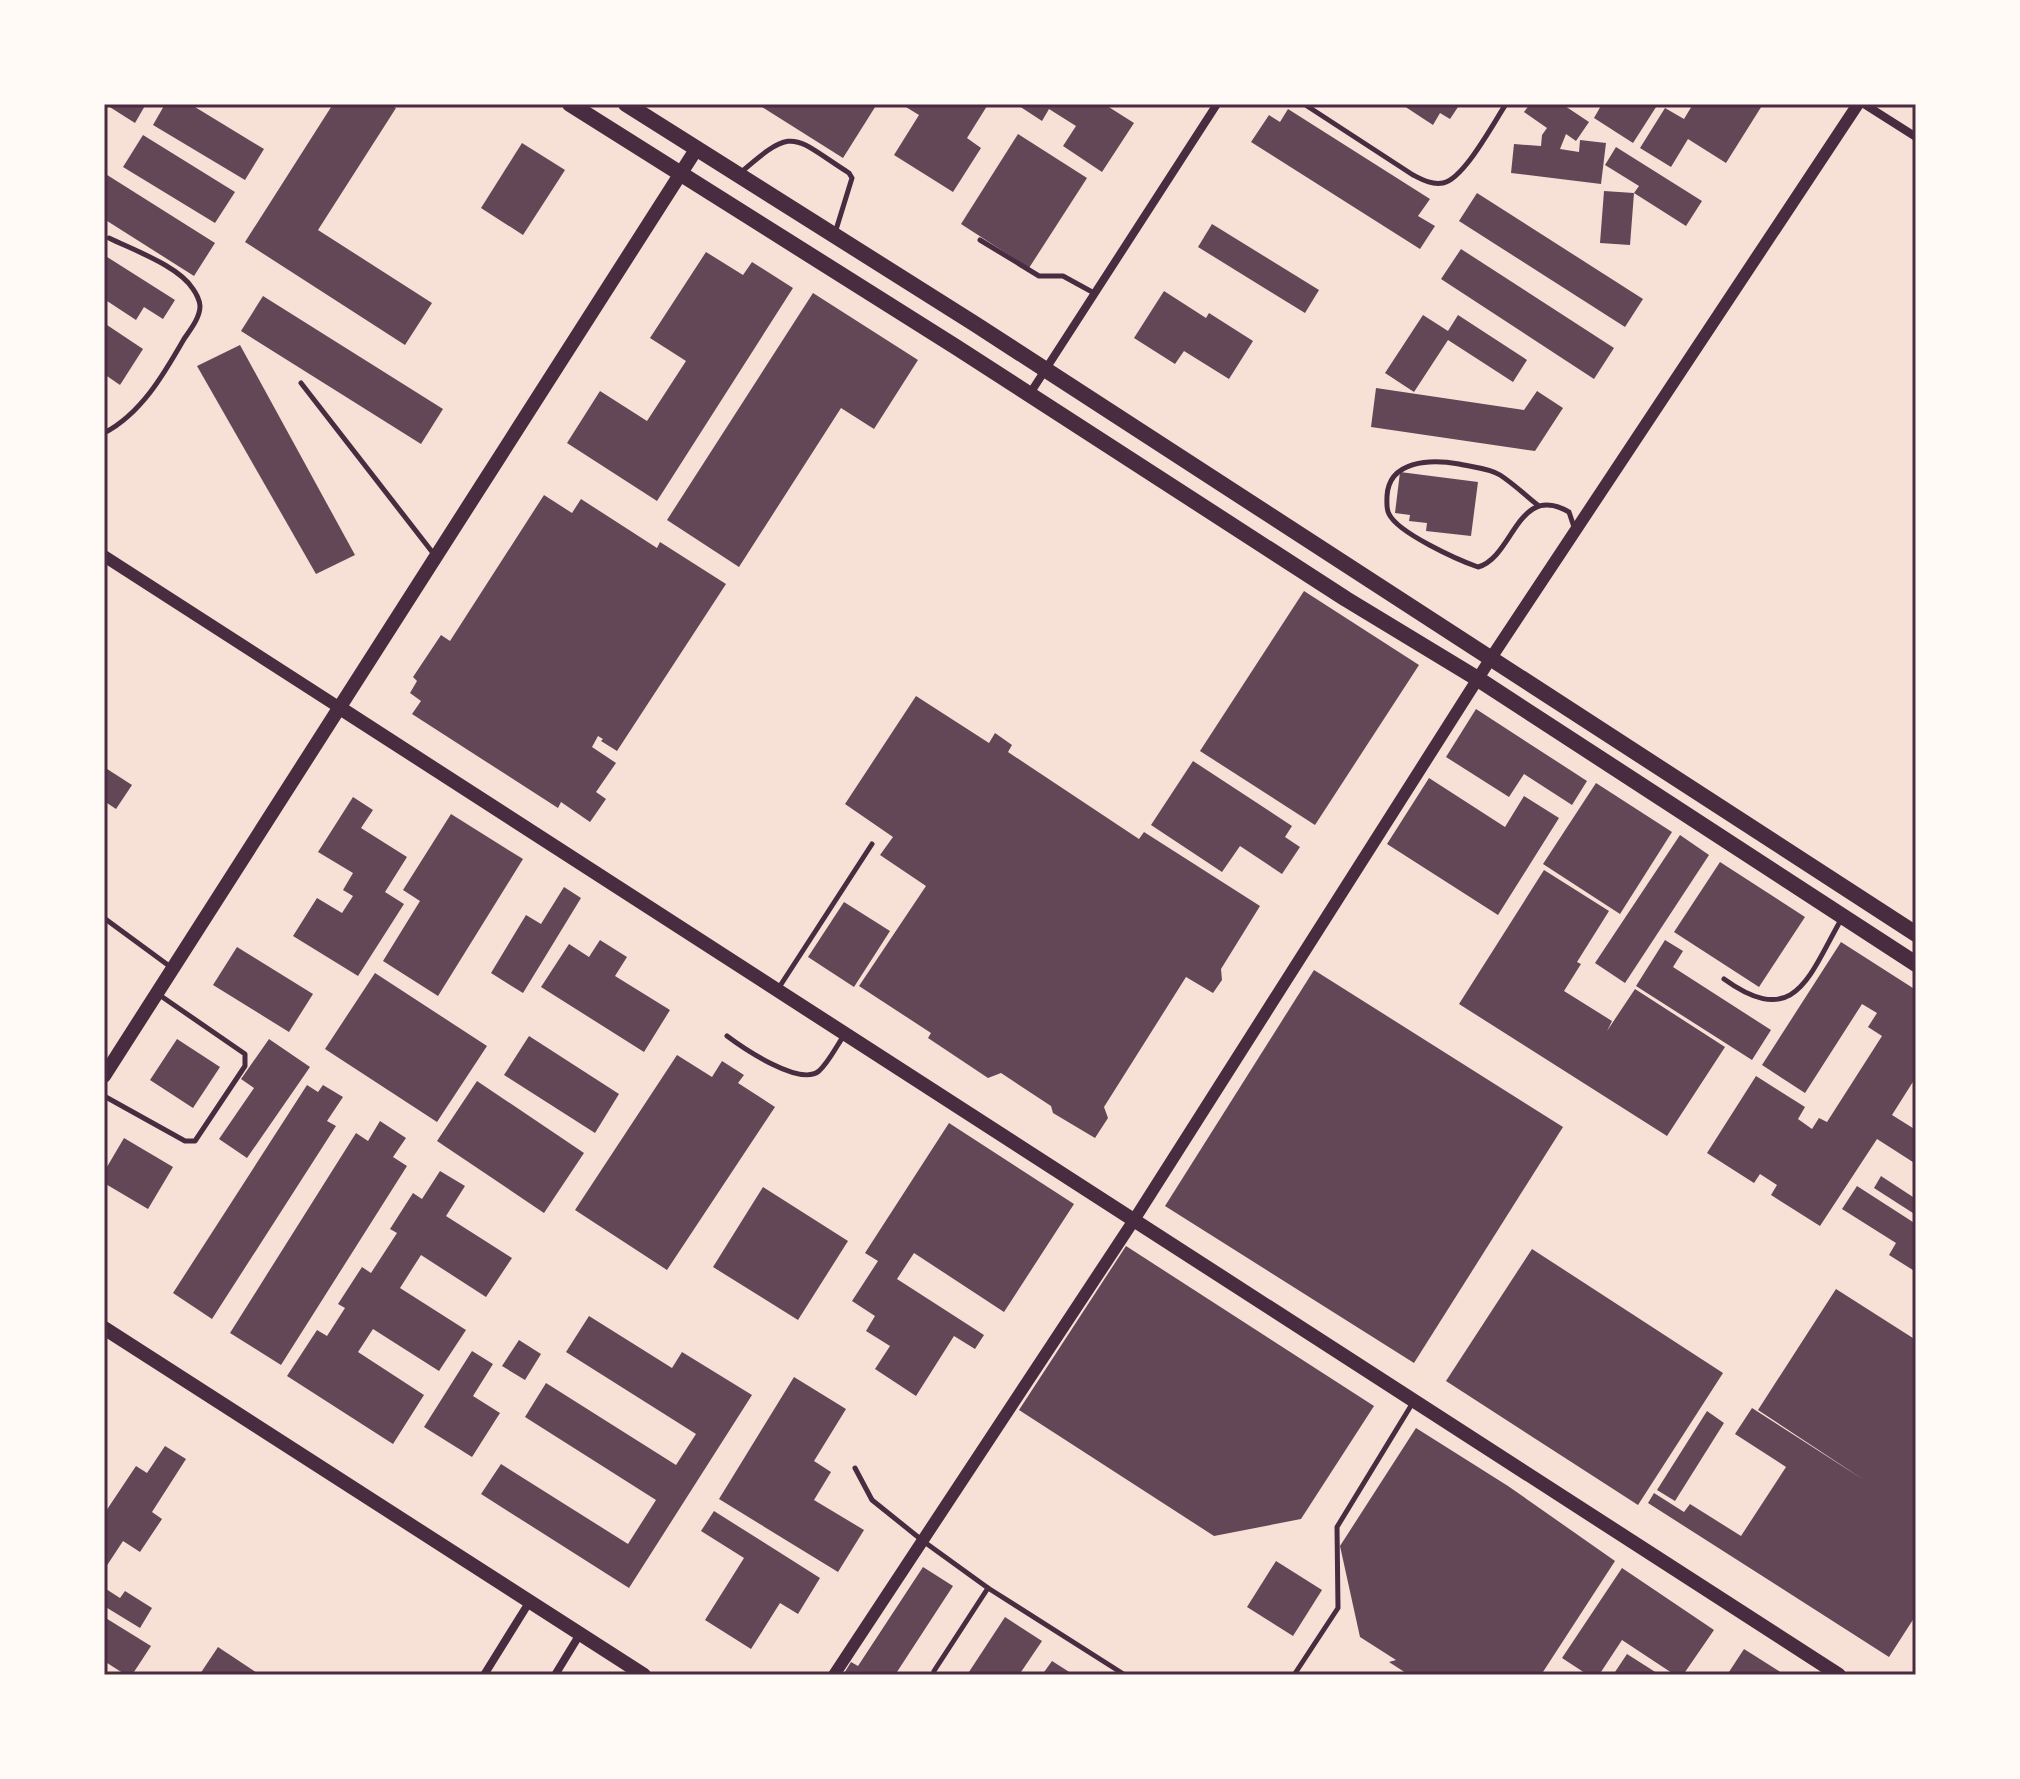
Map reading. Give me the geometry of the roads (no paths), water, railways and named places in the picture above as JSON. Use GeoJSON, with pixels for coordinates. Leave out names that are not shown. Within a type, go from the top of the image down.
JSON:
{"type":"FeatureCollection","features":[{"type":"Feature","properties":{"kind":"highway"},"geometry":{"type":"LineString","coordinates":[[626,104],[1046,370],[1916,934]]}},
{"type":"Feature","properties":{"kind":"highway"},"geometry":{"type":"LineString","coordinates":[[572,105],[1346,599],[1478,679],[1916,964]]}},
{"type":"Feature","properties":{"kind":"main road"},"geometry":{"type":"LineString","coordinates":[[104,1076],[697,148]]}},
{"type":"Feature","properties":{"kind":"main road"},"geometry":{"type":"LineString","coordinates":[[340,708],[1839,1675]]}},
{"type":"Feature","properties":{"kind":"main road"},"geometry":{"type":"LineString","coordinates":[[104,1328],[644,1675]]}},
{"type":"Feature","properties":{"kind":"street"},"geometry":{"type":"LineString","coordinates":[[1029,395],[1217,104]]}},
{"type":"Feature","properties":{"kind":"street"},"geometry":{"type":"LineString","coordinates":[[834,1675],[1134,1220],[1491,658],[1861,104],[1916,137]]}},
{"type":"Feature","properties":{"kind":"street"},"geometry":{"type":"LineString","coordinates":[[104,556],[340,708]]}},
{"type":"Feature","properties":{"kind":"street"},"geometry":{"type":"LineString","coordinates":[[484,1675],[530,1601]]}},
{"type":"Feature","properties":{"kind":"street"},"geometry":{"type":"LineString","coordinates":[[555,1675],[580,1634]]}},
{"type":"Feature","properties":{"kind":"lane"},"geometry":{"type":"LineString","coordinates":[[1304,104],[1413,175],[1432,184],[1447,183],[1460,173],[1506,104]]}},
{"type":"Feature","properties":{"kind":"lane"},"geometry":{"type":"LineString","coordinates":[[739,174],[766,150],[789,139],[800,142],[849,173],[852,178],[835,235]]}},
{"type":"Feature","properties":{"kind":"lane"},"geometry":{"type":"LineString","coordinates":[[104,433],[116,427],[150,392],[197,317],[200,304],[192,287],[178,273],[109,238]]}},
{"type":"Feature","properties":{"kind":"lane"},"geometry":{"type":"LineString","coordinates":[[980,240],[1039,276],[1063,276],[1095,293]]}},
{"type":"Feature","properties":{"kind":"lane"},"geometry":{"type":"LineString","coordinates":[[301,383],[436,557]]}},
{"type":"Feature","properties":{"kind":"lane"},"geometry":{"type":"LineString","coordinates":[[1539,506],[1498,474],[1440,462],[1421,463],[1398,471],[1390,482],[1387,504],[1392,518],[1403,528],[1451,557],[1478,567],[1491,560],[1529,510],[1539,506],[1561,507],[1569,512],[1573,517],[1575,534]]}},
{"type":"Feature","properties":{"kind":"lane"},"geometry":{"type":"LineString","coordinates":[[778,990],[872,844]]}},
{"type":"Feature","properties":{"kind":"lane"},"geometry":{"type":"LineString","coordinates":[[1724,979],[1746,995],[1761,1000],[1782,1000],[1791,996],[1809,975],[1843,917]]}},
{"type":"Feature","properties":{"kind":"lane"},"geometry":{"type":"LineString","coordinates":[[104,918],[173,968]]}},
{"type":"Feature","properties":{"kind":"lane"},"geometry":{"type":"LineString","coordinates":[[104,1096],[185,1141],[195,1141],[245,1066],[245,1054],[157,993]]}},
{"type":"Feature","properties":{"kind":"lane"},"geometry":{"type":"LineString","coordinates":[[727,1036],[772,1064],[808,1075],[820,1070],[846,1033]]}},
{"type":"Feature","properties":{"kind":"lane"},"geometry":{"type":"LineString","coordinates":[[1294,1675],[1338,1608],[1337,1527],[1414,1399]]}},
{"type":"Feature","properties":{"kind":"lane"},"geometry":{"type":"LineString","coordinates":[[855,1468],[872,1500],[923,1541],[988,1588],[1125,1675]]}},
{"type":"Feature","properties":{"kind":"lane"},"geometry":{"type":"LineString","coordinates":[[934,1671],[988,1588]]}}]}
